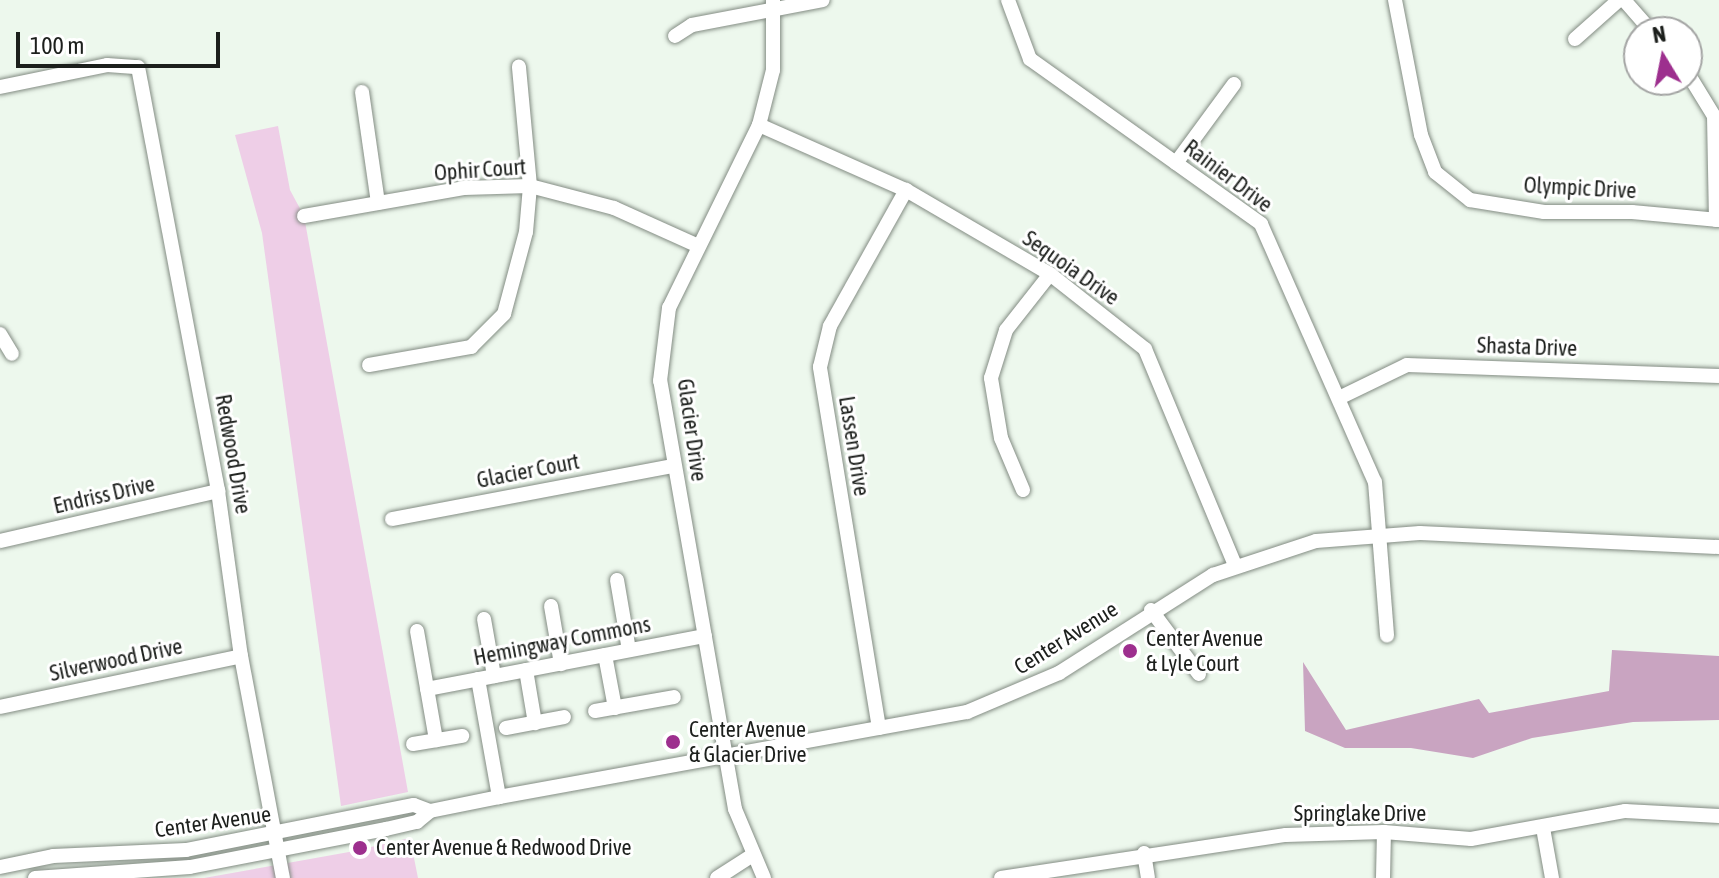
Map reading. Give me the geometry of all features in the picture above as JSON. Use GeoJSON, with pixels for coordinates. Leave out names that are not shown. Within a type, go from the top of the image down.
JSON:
{"type":"FeatureCollection","features":[{"type":"Feature","properties":{"kind":"street"},"geometry":{"type":"LineString","coordinates":[[675,36],[692,25],[774,5],[823,0]]}},
{"type":"Feature","properties":{"kind":"street","name":"Rainier Drive"},"geometry":{"type":"LineString","coordinates":[[1008,0],[1030,59],[1261,224],[1341,397],[1375,482],[1387,636]]}},
{"type":"Feature","properties":{"kind":"street","name":"Olympic Drive"},"geometry":{"type":"LineString","coordinates":[[1395,0],[1421,135],[1435,172],[1470,200],[1544,212],[1632,212],[1718,220]]}},
{"type":"Feature","properties":{"kind":"street"},"geometry":{"type":"LineString","coordinates":[[1575,39],[1621,0],[1636,16]]}},
{"type":"Feature","properties":{"kind":"street","name":"Glacier Drive"},"geometry":{"type":"LineString","coordinates":[[764,878],[751,856],[725,755],[660,381],[669,308],[759,125],[773,70],[774,5]]}},
{"type":"Feature","properties":{"kind":"street","name":"Redwood Drive"},"geometry":{"type":"LineString","coordinates":[[0,87],[107,65],[138,67],[218,491],[241,656],[283,878]]}},
{"type":"Feature","properties":{"kind":"street"},"geometry":{"type":"LineString","coordinates":[[369,365],[471,347],[504,314],[526,232],[530,186],[519,67]]}},
{"type":"Feature","properties":{"kind":"street"},"geometry":{"type":"LineString","coordinates":[[1176,163],[1234,84]]}},
{"type":"Feature","properties":{"kind":"street"},"geometry":{"type":"LineString","coordinates":[[362,92],[378,203]]}},
{"type":"Feature","properties":{"kind":"street"},"geometry":{"type":"LineString","coordinates":[[1702,96],[1714,116],[1718,220]]}},
{"type":"Feature","properties":{"kind":"street","name":"Sequoia Drive"},"geometry":{"type":"LineString","coordinates":[[759,125],[906,190],[1050,274],[1145,349],[1235,565]]}},
{"type":"Feature","properties":{"kind":"street","name":"Ophir Court"},"geometry":{"type":"LineString","coordinates":[[304,216],[464,188],[530,186],[614,208],[698,246]]}},
{"type":"Feature","properties":{"kind":"street","name":"Lassen Drive"},"geometry":{"type":"LineString","coordinates":[[879,728],[820,367],[830,326],[906,190]]}},
{"type":"Feature","properties":{"kind":"street"},"geometry":{"type":"LineString","coordinates":[[1023,490],[1001,438],[991,378],[1006,330],[1050,274]]}},
{"type":"Feature","properties":{"kind":"street"},"geometry":{"type":"LineString","coordinates":[[0,334],[12,354]]}},
{"type":"Feature","properties":{"kind":"street","name":"Shasta Drive"},"geometry":{"type":"LineString","coordinates":[[1341,397],[1407,365],[1719,376]]}},
{"type":"Feature","properties":{"kind":"street","name":"Glacier Court"},"geometry":{"type":"LineString","coordinates":[[392,519],[673,466]]}},
{"type":"Feature","properties":{"kind":"street","name":"Endriss Drive"},"geometry":{"type":"LineString","coordinates":[[0,541],[218,491]]}},
{"type":"Feature","properties":{"kind":"street","name":"Center Avenue"},"geometry":{"type":"LineString","coordinates":[[0,867],[53,856],[155,853],[275,843],[417,822],[430,811],[499,797],[967,712],[1012,697],[1059,673],[1151,610],[1235,565],[1316,541],[1381,533],[1719,547]]}},
{"type":"Feature","properties":{"kind":"street"},"geometry":{"type":"LineString","coordinates":[[617,580],[629,650]]}},
{"type":"Feature","properties":{"kind":"street"},"geometry":{"type":"LineString","coordinates":[[551,606],[561,664]]}},
{"type":"Feature","properties":{"kind":"street"},"geometry":{"type":"LineString","coordinates":[[1151,610],[1199,674]]}},
{"type":"Feature","properties":{"kind":"street"},"geometry":{"type":"LineString","coordinates":[[484,619],[494,676]]}},
{"type":"Feature","properties":{"kind":"street"},"geometry":{"type":"LineString","coordinates":[[417,631],[436,740]]}},
{"type":"Feature","properties":{"kind":"street","name":"Hemingway Commons"},"geometry":{"type":"LineString","coordinates":[[427,689],[705,636]]}},
{"type":"Feature","properties":{"kind":"street"},"geometry":{"type":"LineString","coordinates":[[605,655],[615,708]]}},
{"type":"Feature","properties":{"kind":"street","name":"Silverwood Drive"},"geometry":{"type":"LineString","coordinates":[[0,707],[241,656]]}},
{"type":"Feature","properties":{"kind":"street"},"geometry":{"type":"LineString","coordinates":[[526,670],[535,723]]}},
{"type":"Feature","properties":{"kind":"street"},"geometry":{"type":"LineString","coordinates":[[478,679],[499,797]]}},
{"type":"Feature","properties":{"kind":"street"},"geometry":{"type":"LineString","coordinates":[[595,711],[674,697]]}},
{"type":"Feature","properties":{"kind":"street"},"geometry":{"type":"LineString","coordinates":[[506,728],[564,717]]}},
{"type":"Feature","properties":{"kind":"street"},"geometry":{"type":"LineString","coordinates":[[413,744],[462,736]]}},
{"type":"Feature","properties":{"kind":"street","name":"Springlake Drive"},"geometry":{"type":"LineString","coordinates":[[1001,878],[1144,853],[1286,835],[1384,832],[1471,839],[1625,811],[1719,816]]}},
{"type":"Feature","properties":{"kind":"street"},"geometry":{"type":"LineString","coordinates":[[1543,828],[1552,878]]}},
{"type":"Feature","properties":{"kind":"street"},"geometry":{"type":"LineString","coordinates":[[1383,878],[1384,832]]}},
{"type":"Feature","properties":{"kind":"street","name":"Center Avenue"},"geometry":{"type":"LineString","coordinates":[[35,878],[177,869],[275,843]]}},
{"type":"Feature","properties":{"kind":"street"},"geometry":{"type":"LineString","coordinates":[[1144,853],[1148,878]]}},
{"type":"Feature","properties":{"kind":"street"},"geometry":{"type":"LineString","coordinates":[[717,878],[751,856]]}},
{"type":"Feature","properties":{"kind":"shaded area"},"geometry":{"type":"Polygon","coordinates":[[[278,126],[290,190],[304,216],[408,792],[341,806],[262,233],[235,135],[278,126]]]}},
{"type":"Feature","properties":{"kind":"shaded area"},"geometry":{"type":"Polygon","coordinates":[[[1612,650],[1719,656],[1719,720],[1633,722],[1532,738],[1473,758],[1411,748],[1345,748],[1305,731],[1303,662],[1346,730],[1479,699],[1489,713],[1609,691],[1612,650]]]}},
{"type":"Feature","properties":{"kind":"shaded area"},"geometry":{"type":"Polygon","coordinates":[[[410,838],[418,878],[204,878],[349,852],[410,838]]]}},
{"type":"Feature","properties":{"kind":"place","name":"Center Avenue & Lyle Court"},"geometry":{"type":"Point","coordinates":[1130,651]}},
{"type":"Feature","properties":{"kind":"place","name":"Center Avenue & Glacier Drive"},"geometry":{"type":"Point","coordinates":[673,742]}},
{"type":"Feature","properties":{"kind":"place","name":"Center Avenue & Redwood Drive"},"geometry":{"type":"Point","coordinates":[360,848]}}]}
